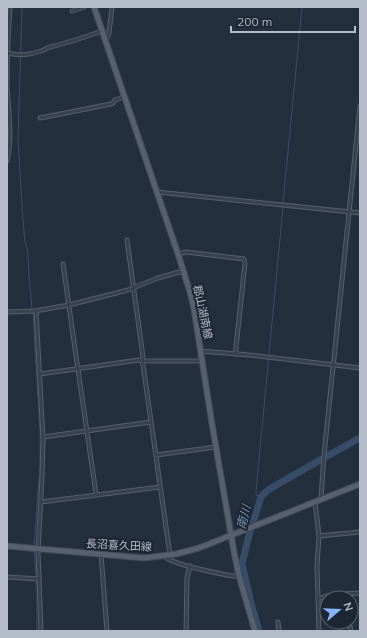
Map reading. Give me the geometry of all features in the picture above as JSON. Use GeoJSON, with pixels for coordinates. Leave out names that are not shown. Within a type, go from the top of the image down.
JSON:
{"type":"FeatureCollection","features":[{"type":"Feature","properties":{"kind":"main road","name":"郡山湖南線"},"geometry":{"type":"LineString","coordinates":[[94,7],[184,271],[194,309],[216,447],[234,534],[239,576],[255,631]]}},
{"type":"Feature","properties":{"kind":"main road","name":"長沼喜久田線"},"geometry":{"type":"LineString","coordinates":[[7,546],[144,558],[170,555],[193,550],[360,484]]}},
{"type":"Feature","properties":{"kind":"street"},"geometry":{"type":"LineString","coordinates":[[72,11],[84,7]]}},
{"type":"Feature","properties":{"kind":"street"},"geometry":{"type":"LineString","coordinates":[[105,39],[108,37],[109,33],[112,7]]}},
{"type":"Feature","properties":{"kind":"street"},"geometry":{"type":"LineString","coordinates":[[7,162],[10,140],[7,84],[9,10]]}},
{"type":"Feature","properties":{"kind":"street"},"geometry":{"type":"LineString","coordinates":[[7,53],[20,55],[32,54],[49,47],[102,31]]}},
{"type":"Feature","properties":{"kind":"street"},"geometry":{"type":"LineString","coordinates":[[40,118],[111,104],[115,100],[124,96]]}},
{"type":"Feature","properties":{"kind":"street"},"geometry":{"type":"LineString","coordinates":[[321,499],[324,454],[360,106]]}},
{"type":"Feature","properties":{"kind":"street"},"geometry":{"type":"LineString","coordinates":[[157,192],[360,214]]}},
{"type":"Feature","properties":{"kind":"street"},"geometry":{"type":"LineString","coordinates":[[127,240],[143,357],[142,361],[170,555]]}},
{"type":"Feature","properties":{"kind":"street"},"geometry":{"type":"LineString","coordinates":[[178,254],[186,252],[244,259],[245,263],[236,354]]}},
{"type":"Feature","properties":{"kind":"street"},"geometry":{"type":"LineString","coordinates":[[63,264],[96,494]]}},
{"type":"Feature","properties":{"kind":"street"},"geometry":{"type":"LineString","coordinates":[[7,312],[36,311],[69,305],[133,288],[158,278],[184,271]]}},
{"type":"Feature","properties":{"kind":"street"},"geometry":{"type":"LineString","coordinates":[[36,311],[43,437],[43,469],[38,549],[41,631]]}},
{"type":"Feature","properties":{"kind":"street"},"geometry":{"type":"LineString","coordinates":[[201,351],[360,368]]}},
{"type":"Feature","properties":{"kind":"street"},"geometry":{"type":"LineString","coordinates":[[40,374],[139,360],[202,360]]}},
{"type":"Feature","properties":{"kind":"street"},"geometry":{"type":"LineString","coordinates":[[43,437],[152,422]]}},
{"type":"Feature","properties":{"kind":"street"},"geometry":{"type":"LineString","coordinates":[[156,455],[216,447]]}},
{"type":"Feature","properties":{"kind":"street"},"geometry":{"type":"LineString","coordinates":[[41,502],[160,487]]}},
{"type":"Feature","properties":{"kind":"street"},"geometry":{"type":"LineString","coordinates":[[315,502],[319,536],[316,566],[319,631]]}},
{"type":"Feature","properties":{"kind":"street"},"geometry":{"type":"LineString","coordinates":[[319,536],[360,532]]}},
{"type":"Feature","properties":{"kind":"street"},"geometry":{"type":"LineString","coordinates":[[101,554],[107,631]]}},
{"type":"Feature","properties":{"kind":"street"},"geometry":{"type":"LineString","coordinates":[[164,556],[170,561],[232,576],[239,576]]}},
{"type":"Feature","properties":{"kind":"street"},"geometry":{"type":"LineString","coordinates":[[186,631],[187,578],[190,566]]}},
{"type":"Feature","properties":{"kind":"street"},"geometry":{"type":"LineString","coordinates":[[7,578],[39,579]]}},
{"type":"Feature","properties":{"kind":"street"},"geometry":{"type":"LineString","coordinates":[[278,622],[280,631]]}},
{"type":"Feature","properties":{"kind":"waterway"},"geometry":{"type":"LineString","coordinates":[[22,7],[18,140],[23,221],[28,257],[32,309]]}},
{"type":"Feature","properties":{"kind":"waterway"},"geometry":{"type":"LineString","coordinates":[[283,203],[302,7]]}},
{"type":"Feature","properties":{"kind":"waterway"},"geometry":{"type":"LineString","coordinates":[[261,497],[256,495],[256,491],[283,207]]}},
{"type":"Feature","properties":{"kind":"waterway"},"geometry":{"type":"LineString","coordinates":[[33,312],[40,430],[40,465],[34,546]]}},
{"type":"Feature","properties":{"kind":"waterway","name":"南川"},"geometry":{"type":"LineString","coordinates":[[259,631],[242,564],[261,497],[273,487],[360,438]]}},
{"type":"Feature","properties":{"kind":"waterway"},"geometry":{"type":"LineString","coordinates":[[34,550],[37,588],[37,631]]}}]}
